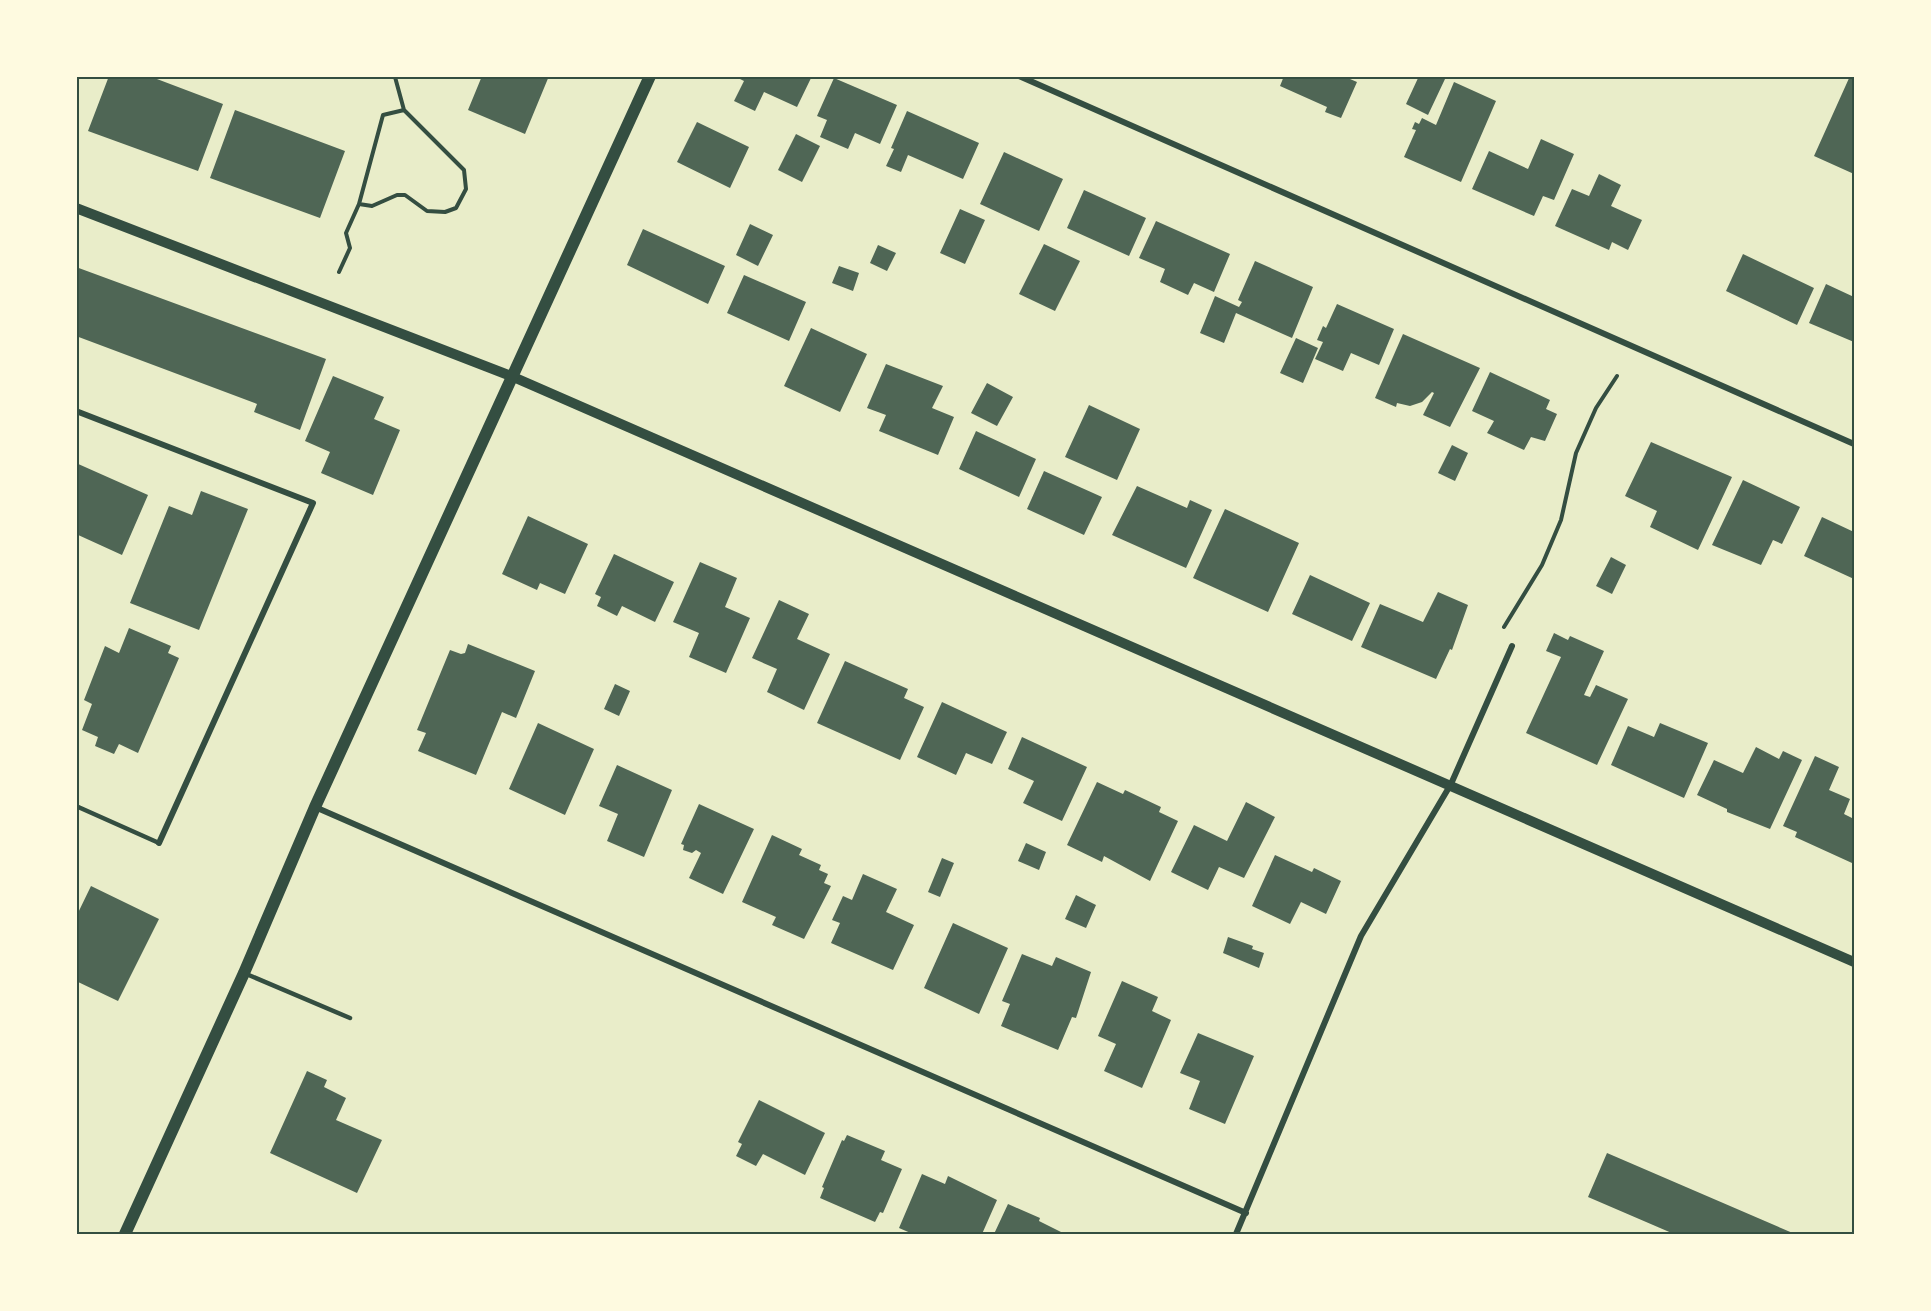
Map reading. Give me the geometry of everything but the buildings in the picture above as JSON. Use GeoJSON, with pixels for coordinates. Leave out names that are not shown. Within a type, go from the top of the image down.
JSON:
{"type":"FeatureCollection","features":[{"type":"Feature","properties":{"kind":"main road"},"geometry":{"type":"LineString","coordinates":[[125,1234],[244,973],[315,807],[650,76]]}},
{"type":"Feature","properties":{"kind":"street"},"geometry":{"type":"LineString","coordinates":[[1019,76],[1854,444]]}},
{"type":"Feature","properties":{"kind":"street"},"geometry":{"type":"LineString","coordinates":[[76,208],[511,376],[1451,784],[1854,962]]}},
{"type":"Feature","properties":{"kind":"street"},"geometry":{"type":"LineString","coordinates":[[76,411],[313,503],[159,843]]}},
{"type":"Feature","properties":{"kind":"street"},"geometry":{"type":"LineString","coordinates":[[1236,1234],[1360,936],[1451,784],[1512,646]]}},
{"type":"Feature","properties":{"kind":"street"},"geometry":{"type":"LineString","coordinates":[[315,807],[1246,1213]]}},
{"type":"Feature","properties":{"kind":"lane"},"geometry":{"type":"LineString","coordinates":[[76,806],[159,843]]}},
{"type":"Feature","properties":{"kind":"lane"},"geometry":{"type":"LineString","coordinates":[[244,973],[350,1018]]}},
{"type":"Feature","properties":{"kind":"path"},"geometry":{"type":"LineString","coordinates":[[359,204],[372,207],[397,195],[405,195],[427,211],[436,213],[456,208],[463,199],[466,189],[464,170],[404,110],[395,77]]}},
{"type":"Feature","properties":{"kind":"path"},"geometry":{"type":"LineString","coordinates":[[339,272],[350,248],[346,233],[359,204],[382,115],[404,110]]}},
{"type":"Feature","properties":{"kind":"path"},"geometry":{"type":"LineString","coordinates":[[1504,628],[1542,565],[1561,519],[1576,453],[1596,408],[1617,376]]}}]}
